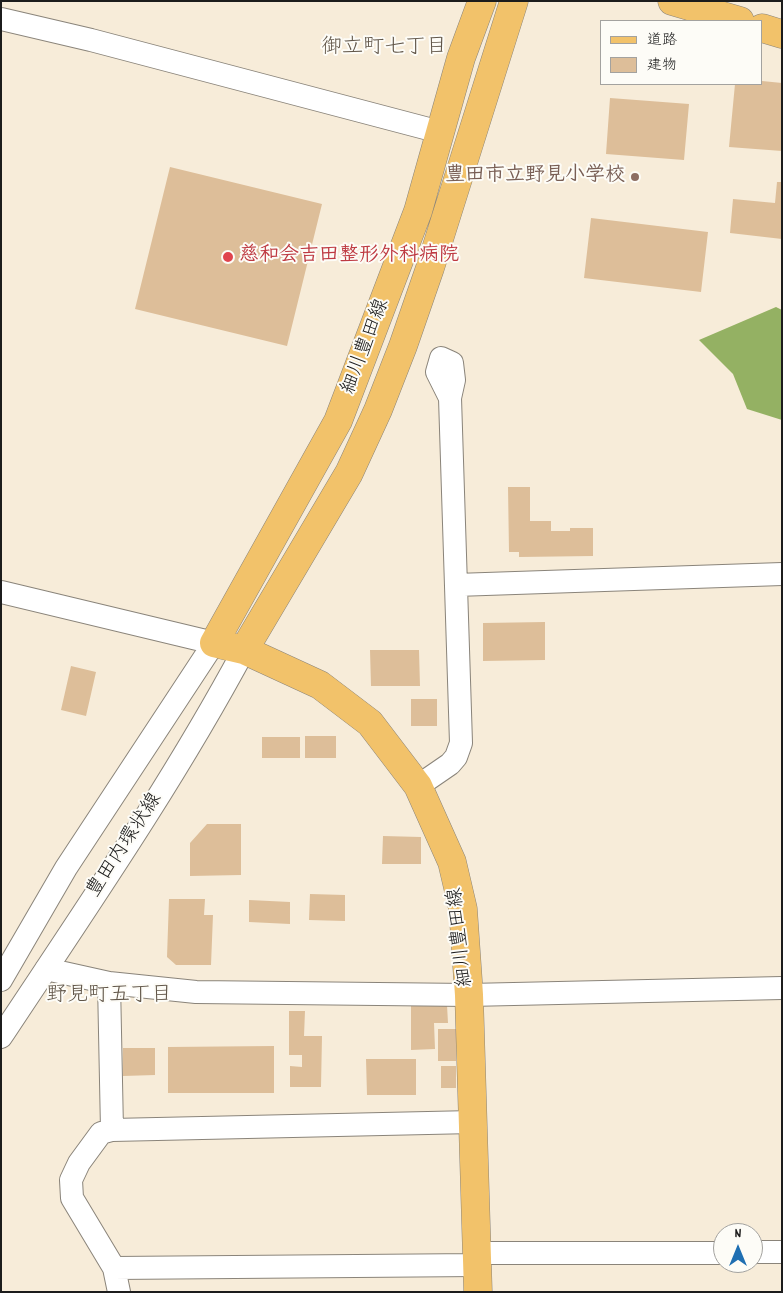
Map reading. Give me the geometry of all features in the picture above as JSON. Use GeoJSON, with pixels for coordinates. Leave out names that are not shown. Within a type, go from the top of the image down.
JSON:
{"type":"FeatureCollection","features":[{"type":"Feature","properties":{"kind":"main road","name":"細川豊田線"},"geometry":{"type":"LineString","coordinates":[[477,1270],[469,995],[463,909],[452,862],[418,786],[370,723],[320,685],[244,650],[214,643],[338,421],[418,212],[462,58],[482,1]]}},
{"type":"Feature","properties":{"kind":"main road","name":"細川豊田線"},"geometry":{"type":"LineString","coordinates":[[244,650],[349,473],[378,410],[424,285],[514,1]]}},
{"type":"Feature","properties":{"kind":"main road"},"geometry":{"type":"LineString","coordinates":[[672,1],[737,20]]}},
{"type":"Feature","properties":{"kind":"main road"},"geometry":{"type":"LineString","coordinates":[[763,28],[782,34]]}},
{"type":"Feature","properties":{"kind":"street"},"geometry":{"type":"LineString","coordinates":[[1,19],[91,40],[440,132]]}},
{"type":"Feature","properties":{"kind":"street"},"geometry":{"type":"LineString","coordinates":[[418,786],[450,764],[456,757],[461,743],[450,398]]}},
{"type":"Feature","properties":{"kind":"street"},"geometry":{"type":"LineString","coordinates":[[456,585],[782,574]]}},
{"type":"Feature","properties":{"kind":"street"},"geometry":{"type":"LineString","coordinates":[[1,592],[214,643]]}},
{"type":"Feature","properties":{"kind":"street","name":"豊田内環状線"},"geometry":{"type":"LineString","coordinates":[[4,970],[66,868],[214,643]]}},
{"type":"Feature","properties":{"kind":"street","name":"豊田内環状線"},"geometry":{"type":"LineString","coordinates":[[1,1038],[108,875],[212,710],[244,650]]}},
{"type":"Feature","properties":{"kind":"street"},"geometry":{"type":"LineString","coordinates":[[46,969],[109,983],[196,992],[469,995],[782,988]]}},
{"type":"Feature","properties":{"kind":"street"},"geometry":{"type":"LineString","coordinates":[[109,983],[112,1130]]}},
{"type":"Feature","properties":{"kind":"street"},"geometry":{"type":"LineString","coordinates":[[119,1292],[114,1268],[72,1198],[71,1180],[79,1163],[101,1133],[112,1130],[473,1122]]}},
{"type":"Feature","properties":{"kind":"street"},"geometry":{"type":"LineString","coordinates":[[763,1252],[782,1252]]}},
{"type":"Feature","properties":{"kind":"street"},"geometry":{"type":"LineString","coordinates":[[114,1268],[477,1270],[713,1254]]}},
{"type":"Feature","properties":{"kind":"green space"},"geometry":{"type":"Polygon","coordinates":[[[776,307],[782,310],[782,420],[747,409],[733,374],[699,340],[776,307]]]}},
{"type":"Feature","properties":{"kind":"building"},"geometry":{"type":"Polygon","coordinates":[[[763,81],[782,83],[782,151],[729,147],[735,85],[763,85],[763,81]]]}},
{"type":"Feature","properties":{"kind":"building"},"geometry":{"type":"Polygon","coordinates":[[[610,98],[689,104],[684,160],[606,154],[610,98]]]}},
{"type":"Feature","properties":{"kind":"building","name":"慈和会吉田整形外科病院"},"geometry":{"type":"Polygon","coordinates":[[[170,167],[322,204],[287,346],[135,309],[170,167]]]}},
{"type":"Feature","properties":{"kind":"building"},"geometry":{"type":"Polygon","coordinates":[[[777,182],[782,182],[782,239],[730,233],[733,199],[775,203],[777,182]]]}},
{"type":"Feature","properties":{"kind":"building"},"geometry":{"type":"Polygon","coordinates":[[[591,218],[708,232],[701,292],[584,278],[591,218]]]}},
{"type":"Feature","properties":{"kind":"building"},"geometry":{"type":"Polygon","coordinates":[[[508,487],[530,487],[530,521],[551,521],[551,531],[570,531],[570,528],[593,528],[593,556],[519,557],[519,552],[509,552],[508,487]]]}},
{"type":"Feature","properties":{"kind":"building"},"geometry":{"type":"Polygon","coordinates":[[[545,622],[545,660],[483,661],[483,623],[545,622]]]}},
{"type":"Feature","properties":{"kind":"building"},"geometry":{"type":"Polygon","coordinates":[[[370,650],[419,650],[420,686],[371,686],[370,650]]]}},
{"type":"Feature","properties":{"kind":"building"},"geometry":{"type":"Polygon","coordinates":[[[71,666],[96,672],[86,716],[61,710],[71,666]]]}},
{"type":"Feature","properties":{"kind":"building"},"geometry":{"type":"Polygon","coordinates":[[[411,699],[437,699],[437,726],[411,726],[411,699]]]}},
{"type":"Feature","properties":{"kind":"building"},"geometry":{"type":"Polygon","coordinates":[[[305,736],[336,736],[336,758],[305,758],[305,736]]]}},
{"type":"Feature","properties":{"kind":"building"},"geometry":{"type":"Polygon","coordinates":[[[262,737],[300,737],[300,758],[262,758],[262,737]]]}},
{"type":"Feature","properties":{"kind":"building"},"geometry":{"type":"Polygon","coordinates":[[[207,824],[241,824],[241,875],[190,876],[190,843],[207,824]]]}},
{"type":"Feature","properties":{"kind":"building"},"geometry":{"type":"Polygon","coordinates":[[[383,836],[421,837],[421,864],[382,864],[383,836]]]}},
{"type":"Feature","properties":{"kind":"building"},"geometry":{"type":"Polygon","coordinates":[[[310,894],[345,895],[345,921],[309,920],[310,894]]]}},
{"type":"Feature","properties":{"kind":"building"},"geometry":{"type":"Polygon","coordinates":[[[169,899],[205,899],[204,915],[213,915],[211,965],[176,965],[167,957],[169,899]]]}},
{"type":"Feature","properties":{"kind":"building"},"geometry":{"type":"Polygon","coordinates":[[[249,900],[290,902],[290,924],[249,922],[249,900]]]}},
{"type":"Feature","properties":{"kind":"building"},"geometry":{"type":"Polygon","coordinates":[[[411,1005],[447,1005],[448,1023],[434,1023],[435,1049],[411,1050],[411,1005]]]}},
{"type":"Feature","properties":{"kind":"building"},"geometry":{"type":"Polygon","coordinates":[[[289,1011],[305,1011],[304,1036],[322,1036],[321,1087],[290,1087],[290,1066],[302,1067],[302,1055],[289,1055],[289,1011]]]}},
{"type":"Feature","properties":{"kind":"building"},"geometry":{"type":"Polygon","coordinates":[[[438,1029],[456,1029],[456,1061],[438,1061],[438,1029]]]}},
{"type":"Feature","properties":{"kind":"building"},"geometry":{"type":"Polygon","coordinates":[[[274,1046],[274,1093],[168,1093],[168,1047],[274,1046]]]}},
{"type":"Feature","properties":{"kind":"building"},"geometry":{"type":"Polygon","coordinates":[[[123,1048],[155,1048],[155,1075],[123,1076],[123,1048]]]}},
{"type":"Feature","properties":{"kind":"building"},"geometry":{"type":"Polygon","coordinates":[[[366,1059],[416,1059],[416,1095],[367,1095],[366,1059]]]}},
{"type":"Feature","properties":{"kind":"building"},"geometry":{"type":"Polygon","coordinates":[[[441,1066],[456,1066],[456,1088],[441,1088],[441,1066]]]}},
{"type":"Feature","properties":{"kind":"place","name":"豊田市立野見小学校"},"geometry":{"type":"Point","coordinates":[635,177]}},
{"type":"Feature","properties":{"kind":"place","name":"慈和会吉田整形外科病院"},"geometry":{"type":"Point","coordinates":[228,257]}},
{"type":"Feature","properties":{"kind":"district","name":"御立町七丁目"},"geometry":{"type":"Point","coordinates":[384,49]}},
{"type":"Feature","properties":{"kind":"district","name":"野見町五丁目"},"geometry":{"type":"Point","coordinates":[109,997]}}]}
